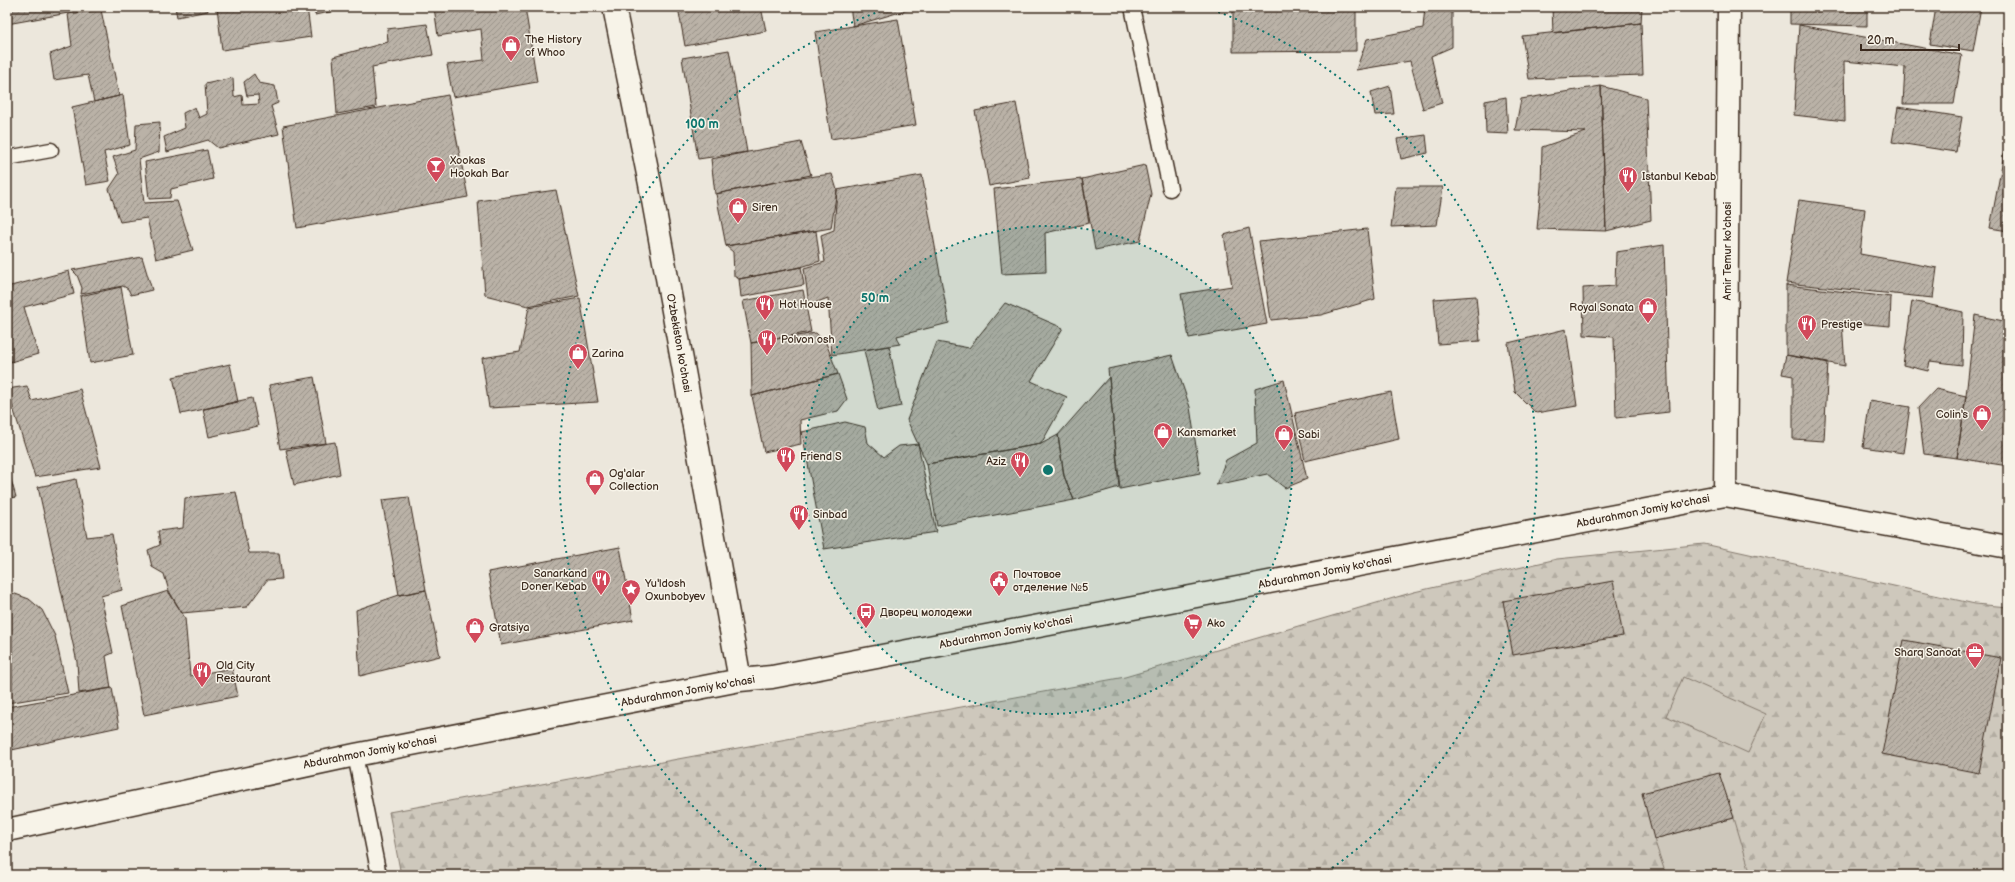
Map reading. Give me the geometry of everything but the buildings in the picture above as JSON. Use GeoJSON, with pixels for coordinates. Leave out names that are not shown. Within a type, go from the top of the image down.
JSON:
{"type":"FeatureCollection","features":[{"type":"Feature","properties":{"kind":"main road","name":"O'zbekiston ko'chasi"},"geometry":{"type":"LineString","coordinates":[[614,7],[649,178],[740,680]]}},
{"type":"Feature","properties":{"kind":"main road","name":"Amir Temur ko'chasi"},"geometry":{"type":"LineString","coordinates":[[1725,495],[1729,7]]}},
{"type":"Feature","properties":{"kind":"main road","name":"Abdurahmon Jomiy ko'chasi"},"geometry":{"type":"LineString","coordinates":[[7,830],[355,755],[740,680],[772,677],[1725,495],[2008,546]]}},
{"type":"Feature","properties":{"kind":"lane"},"geometry":{"type":"LineString","coordinates":[[1132,7],[1170,189]]}},
{"type":"Feature","properties":{"kind":"lane"},"geometry":{"type":"LineString","coordinates":[[7,158],[51,150]]}},
{"type":"Feature","properties":{"kind":"lane"},"geometry":{"type":"LineString","coordinates":[[355,755],[379,875]]}},
{"type":"Feature","properties":{"kind":"green space"},"geometry":{"type":"Polygon","coordinates":[[[1704,544],[1975,604],[2008,607],[2008,875],[401,875],[389,812],[1125,677],[1414,592],[1557,559],[1704,544]]]}},
{"type":"Feature","properties":{"kind":"green space"},"geometry":{"type":"Polygon","coordinates":[[[1683,677],[1766,714],[1748,753],[1666,716],[1683,677]]]}},
{"type":"Feature","properties":{"kind":"green space"},"geometry":{"type":"Polygon","coordinates":[[[1734,818],[1751,875],[1666,875],[1654,839],[1734,818]]]}},
{"type":"Feature","properties":{"kind":"place","name":"The History of Whoo"},"geometry":{"type":"Point","coordinates":[511,62]}},
{"type":"Feature","properties":{"kind":"place","name":"Xookas Hookah Bar"},"geometry":{"type":"Point","coordinates":[436,183]}},
{"type":"Feature","properties":{"kind":"place","name":"Istanbul Kebab"},"geometry":{"type":"Point","coordinates":[1628,193]}},
{"type":"Feature","properties":{"kind":"place","name":"Siren"},"geometry":{"type":"Point","coordinates":[738,224]}},
{"type":"Feature","properties":{"kind":"place","name":"Hot House"},"geometry":{"type":"Point","coordinates":[765,321]}},
{"type":"Feature","properties":{"kind":"place","name":"Royal Sonata"},"geometry":{"type":"Point","coordinates":[1648,324]}},
{"type":"Feature","properties":{"kind":"place","name":"Prestige"},"geometry":{"type":"Point","coordinates":[1807,341]}},
{"type":"Feature","properties":{"kind":"place","name":"Polvon osh"},"geometry":{"type":"Point","coordinates":[767,356]}},
{"type":"Feature","properties":{"kind":"place","name":"Zarina"},"geometry":{"type":"Point","coordinates":[578,370]}},
{"type":"Feature","properties":{"kind":"place","name":"Colin's"},"geometry":{"type":"Point","coordinates":[1982,431]}},
{"type":"Feature","properties":{"kind":"place","name":"Kansmarket"},"geometry":{"type":"Point","coordinates":[1163,449]}},
{"type":"Feature","properties":{"kind":"place","name":"Sabi"},"geometry":{"type":"Point","coordinates":[1284,451]}},
{"type":"Feature","properties":{"kind":"place","name":"Friend S"},"geometry":{"type":"Point","coordinates":[786,473]}},
{"type":"Feature","properties":{"kind":"place","name":"Aziz"},"geometry":{"type":"Point","coordinates":[1020,478]}},
{"type":"Feature","properties":{"kind":"place","name":"Og'alar Collection"},"geometry":{"type":"Point","coordinates":[595,496]}},
{"type":"Feature","properties":{"kind":"place","name":"Sinbad"},"geometry":{"type":"Point","coordinates":[799,531]}},
{"type":"Feature","properties":{"kind":"place","name":"Sanarkand Doner Kebab"},"geometry":{"type":"Point","coordinates":[601,596]}},
{"type":"Feature","properties":{"kind":"place","name":"Почтовое отделение №5"},"geometry":{"type":"Point","coordinates":[999,597]}},
{"type":"Feature","properties":{"kind":"place","name":"Yu'ldosh Oxunbobyev"},"geometry":{"type":"Point","coordinates":[631,606]}},
{"type":"Feature","properties":{"kind":"place","name":"Дворец молодежи"},"geometry":{"type":"Point","coordinates":[866,629]}},
{"type":"Feature","properties":{"kind":"place","name":"Ako"},"geometry":{"type":"Point","coordinates":[1193,640]}},
{"type":"Feature","properties":{"kind":"place","name":"Gratsiya"},"geometry":{"type":"Point","coordinates":[475,644]}},
{"type":"Feature","properties":{"kind":"place","name":"Sharq Sanoat"},"geometry":{"type":"Point","coordinates":[1975,669]}},
{"type":"Feature","properties":{"kind":"place","name":"Old City Restaurant"},"geometry":{"type":"Point","coordinates":[202,688]}}]}
